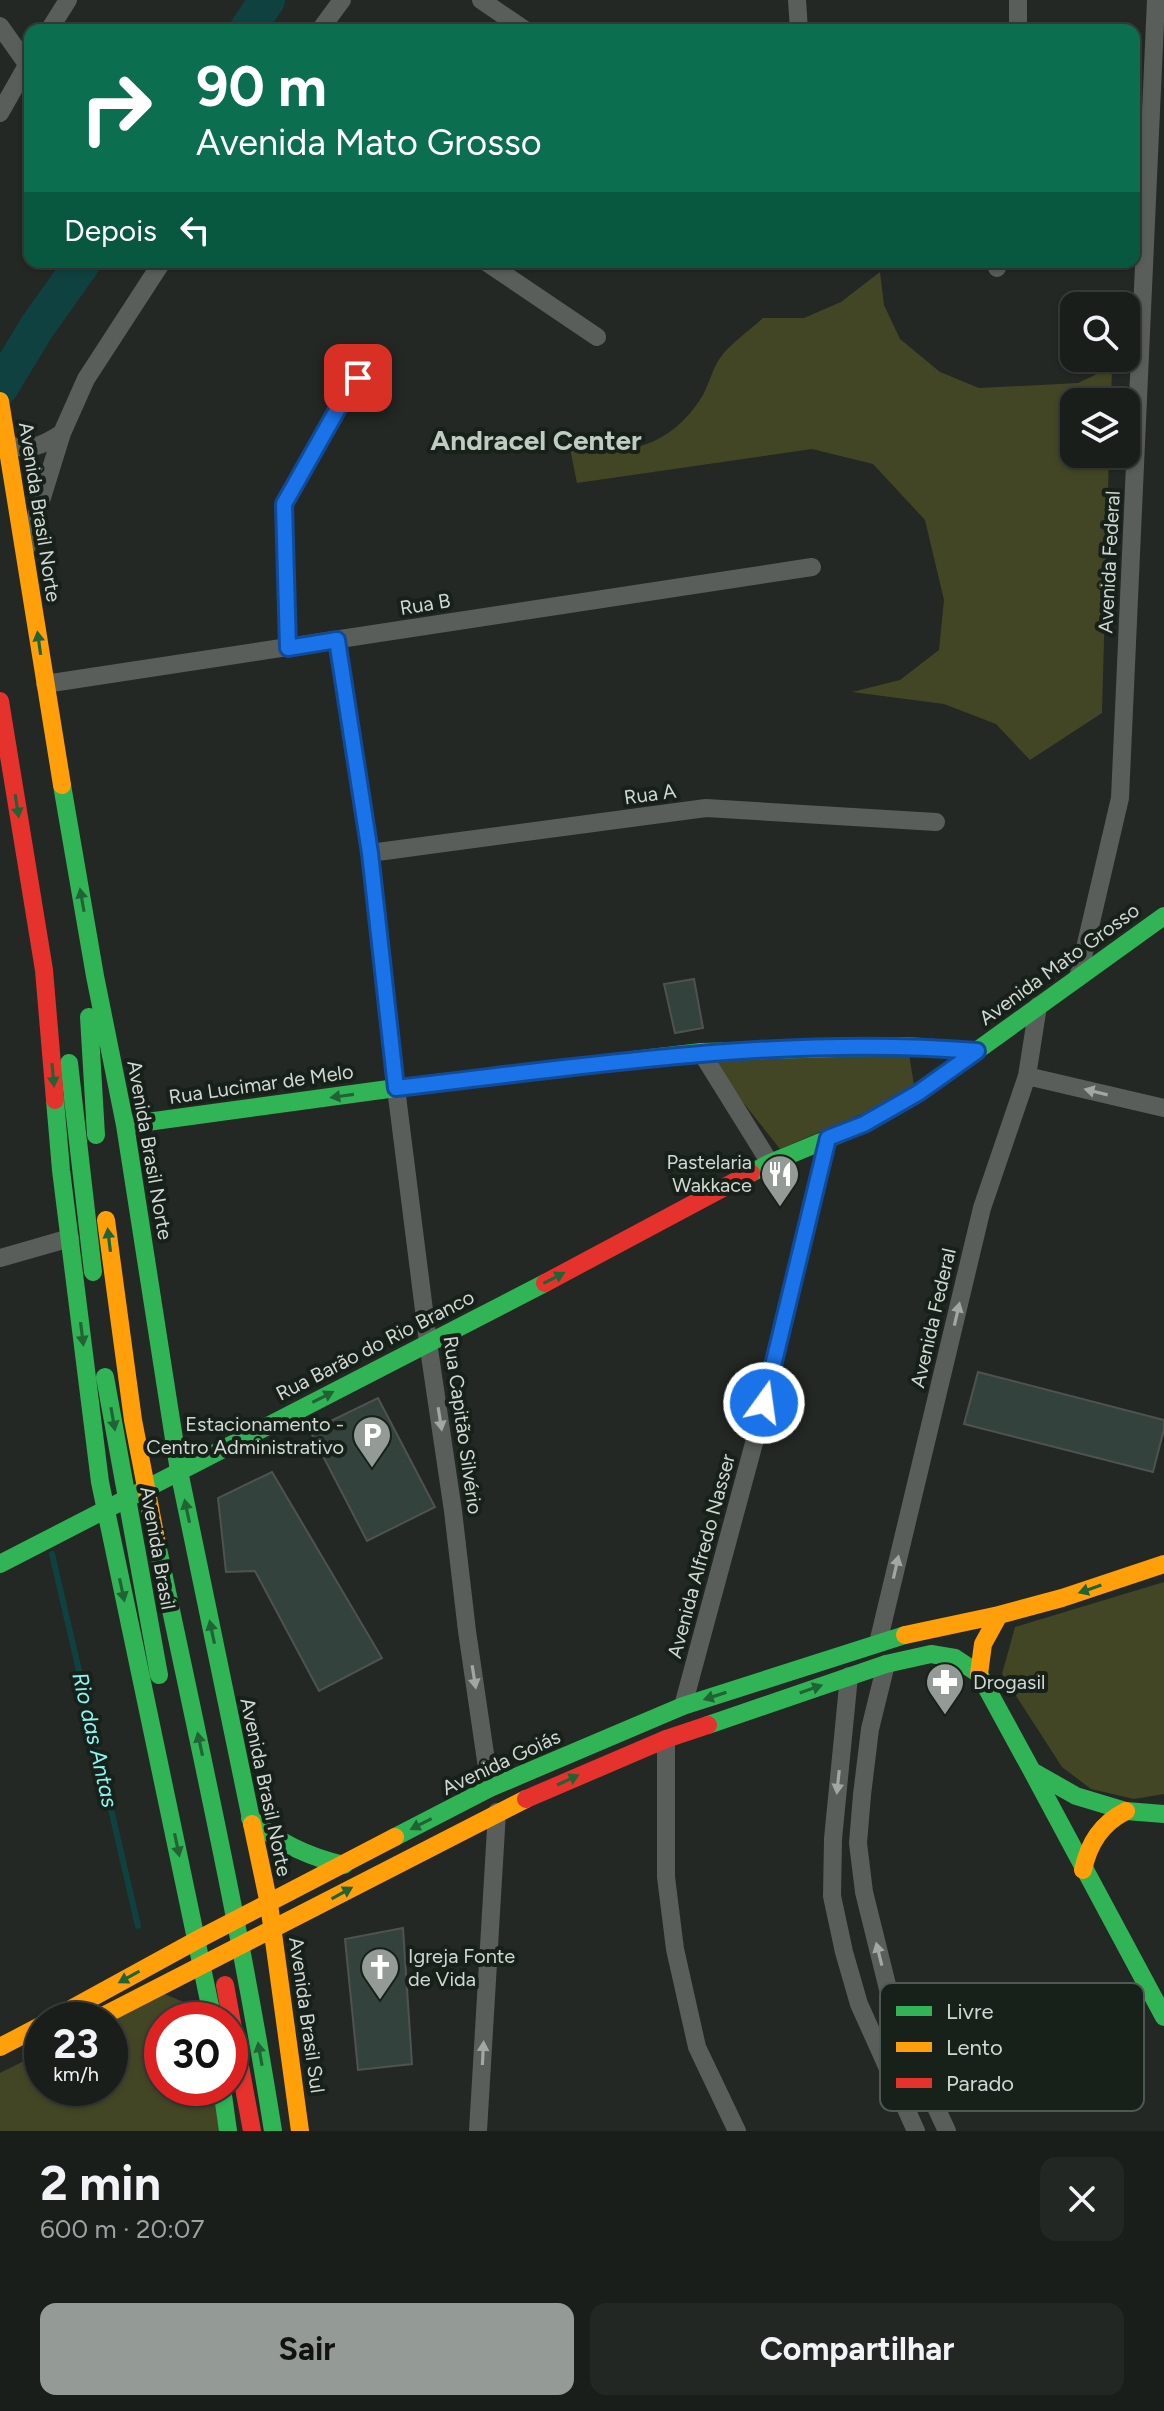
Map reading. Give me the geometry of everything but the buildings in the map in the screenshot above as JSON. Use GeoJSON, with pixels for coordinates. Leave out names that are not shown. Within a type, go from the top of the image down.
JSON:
{"type":"FeatureCollection","features":[{"type":"Feature","properties":{"kind":"main road","name":"Avenida Brasil Norte"},"geometry":{"type":"LineString","coordinates":[[0,401],[95,976],[125,1125],[179,1471],[269,1904]]}},
{"type":"Feature","properties":{"kind":"main road"},"geometry":{"type":"LineString","coordinates":[[0,701],[44,970],[61,1170],[105,1511],[210,2002]]}},
{"type":"Feature","properties":{"kind":"main road","name":"Avenida Mato Grosso"},"geometry":{"type":"LineString","coordinates":[[770,1163],[864,1124],[918,1093],[1164,916]]}},
{"type":"Feature","properties":{"kind":"main road","name":"Avenida Brasil"},"geometry":{"type":"LineString","coordinates":[[44,970],[69,1065],[91,1175],[138,1448],[216,1816],[273,2131]]}},
{"type":"Feature","properties":{"kind":"main road","name":"Avenida Brasil"},"geometry":{"type":"LineString","coordinates":[[95,976],[88,1019],[96,1303],[101,1356],[162,1687]]}},
{"type":"Feature","properties":{"kind":"main road","name":"Rua Lucimar de Melo"},"geometry":{"type":"LineString","coordinates":[[125,1125],[396,1088],[701,1052],[906,1046],[977,1051]]}},
{"type":"Feature","properties":{"kind":"main road","name":"Rua Barão do Rio Branco"},"geometry":{"type":"LineString","coordinates":[[0,1564],[575,1268],[770,1163]]}},
{"type":"Feature","properties":{"kind":"main road","name":"Avenida Goiás"},"geometry":{"type":"LineString","coordinates":[[84,2002],[490,1788],[683,1706],[923,1630],[999,1615],[1062,1598],[1163,1562]]}},
{"type":"Feature","properties":{"kind":"main road"},"geometry":{"type":"LineString","coordinates":[[979,1674],[983,1644],[999,1615]]}},
{"type":"Feature","properties":{"kind":"main road"},"geometry":{"type":"LineString","coordinates":[[128,2004],[497,1812],[666,1739],[886,1664],[931,1654],[964,1662],[979,1674],[1164,2017]]}},
{"type":"Feature","properties":{"kind":"main road"},"geometry":{"type":"LineString","coordinates":[[170,1730],[241,2062],[252,2131]]}},
{"type":"Feature","properties":{"kind":"main road"},"geometry":{"type":"LineString","coordinates":[[1032,1771],[1076,1796],[1126,1811],[1164,1814]]}},
{"type":"Feature","properties":{"kind":"main road"},"geometry":{"type":"LineString","coordinates":[[1083,1870],[1094,1836],[1113,1817],[1126,1811]]}},
{"type":"Feature","properties":{"kind":"main road"},"geometry":{"type":"LineString","coordinates":[[250,1818],[263,1831],[295,1851],[344,1865]]}},
{"type":"Feature","properties":{"kind":"main road","name":"Avenida Brasil Sul"},"geometry":{"type":"LineString","coordinates":[[269,1904],[300,2131]]}},
{"type":"Feature","properties":{"kind":"main road"},"geometry":{"type":"LineString","coordinates":[[157,1989],[181,1989],[202,2002]]}},
{"type":"Feature","properties":{"kind":"main road"},"geometry":{"type":"LineString","coordinates":[[0,2047],[24,2034]]}},
{"type":"Feature","properties":{"kind":"main road"},"geometry":{"type":"LineString","coordinates":[[225,2106],[228,2131]]}},
{"type":"Feature","properties":{"kind":"street"},"geometry":{"type":"LineString","coordinates":[[53,24],[68,0]]}},
{"type":"Feature","properties":{"kind":"street"},"geometry":{"type":"LineString","coordinates":[[324,24],[342,0]]}},
{"type":"Feature","properties":{"kind":"street"},"geometry":{"type":"LineString","coordinates":[[481,0],[516,24]]}},
{"type":"Feature","properties":{"kind":"street"},"geometry":{"type":"LineString","coordinates":[[797,0],[799,24]]}},
{"type":"Feature","properties":{"kind":"street"},"geometry":{"type":"LineString","coordinates":[[1018,0],[1018,24]]}},
{"type":"Feature","properties":{"kind":"street","name":"Avenida Federal"},"geometry":{"type":"LineString","coordinates":[[1078,978],[1120,798],[1156,0]]}},
{"type":"Feature","properties":{"kind":"street"},"geometry":{"type":"LineString","coordinates":[[0,26],[24,56]]}},
{"type":"Feature","properties":{"kind":"street"},"geometry":{"type":"LineString","coordinates":[[0,113],[24,71]]}},
{"type":"Feature","properties":{"kind":"street"},"geometry":{"type":"LineString","coordinates":[[26,552],[62,433],[86,379],[158,268]]}},
{"type":"Feature","properties":{"kind":"street"},"geometry":{"type":"LineString","coordinates":[[495,268],[597,337]]}},
{"type":"Feature","properties":{"kind":"street"},"geometry":{"type":"LineString","coordinates":[[288,648],[284,504],[345,396],[371,361]]}},
{"type":"Feature","properties":{"kind":"street"},"geometry":{"type":"LineString","coordinates":[[5,437],[19,448],[31,448],[44,445],[62,433]]}},
{"type":"Feature","properties":{"kind":"street","name":"Rua B"},"geometry":{"type":"LineString","coordinates":[[45,684],[812,567]]}},
{"type":"Feature","properties":{"kind":"street","name":"Rua Capitão Silvério"},"geometry":{"type":"LineString","coordinates":[[337,640],[370,853],[428,1342],[490,1788]]}},
{"type":"Feature","properties":{"kind":"street","name":"Rua A"},"geometry":{"type":"LineString","coordinates":[[370,853],[706,808],[936,822]]}},
{"type":"Feature","properties":{"kind":"street","name":"Avenida Federal"},"geometry":{"type":"LineString","coordinates":[[878,1643],[982,1208],[1027,1076],[1038,1006]]}},
{"type":"Feature","properties":{"kind":"street"},"geometry":{"type":"LineString","coordinates":[[701,1052],[770,1163]]}},
{"type":"Feature","properties":{"kind":"street"},"geometry":{"type":"LineString","coordinates":[[1027,1076],[1164,1108]]}},
{"type":"Feature","properties":{"kind":"street","name":"Avenida Alfredo Nasser"},"geometry":{"type":"LineString","coordinates":[[683,1706],[757,1432],[828,1138]]}},
{"type":"Feature","properties":{"kind":"street"},"geometry":{"type":"LineString","coordinates":[[0,1258],[70,1238]]}},
{"type":"Feature","properties":{"kind":"street"},"geometry":{"type":"LineString","coordinates":[[886,1664],[870,1729],[858,1843],[864,1892],[887,1983]]}},
{"type":"Feature","properties":{"kind":"street"},"geometry":{"type":"LineString","coordinates":[[849,1676],[833,1839],[832,1896],[859,2004],[880,2051]]}},
{"type":"Feature","properties":{"kind":"street"},"geometry":{"type":"LineString","coordinates":[[666,1739],[666,1877],[675,1949],[697,2047],[737,2131]]}},
{"type":"Feature","properties":{"kind":"street"},"geometry":{"type":"LineString","coordinates":[[478,2131],[497,1812]]}},
{"type":"Feature","properties":{"kind":"street"},"geometry":{"type":"LineString","coordinates":[[859,2004],[880,1993]]}},
{"type":"Feature","properties":{"kind":"street"},"geometry":{"type":"LineString","coordinates":[[907,2111],[916,2131]]}},
{"type":"Feature","properties":{"kind":"street"},"geometry":{"type":"LineString","coordinates":[[938,2111],[947,2131]]}},
{"type":"Feature","properties":{"kind":"green space"},"geometry":{"type":"Polygon","coordinates":[[[880,272],[884,305],[900,339],[940,372],[979,388],[1078,383],[1101,372],[1112,372],[1111,388],[1060,388],[1060,468],[1109,468],[1102,713],[1030,760],[996,724],[944,704],[852,692],[900,680],[939,650],[944,600],[925,520],[873,464],[812,449],[577,483],[570,448],[629,449],[662,437],[690,413],[703,395],[722,355],[763,318],[804,318],[841,302],[880,272]]]}},
{"type":"Feature","properties":{"kind":"green space"},"geometry":{"type":"Polygon","coordinates":[[[908,1048],[915,1091],[780,1149],[707,1057],[908,1048]]]}},
{"type":"Feature","properties":{"kind":"green space"},"geometry":{"type":"Polygon","coordinates":[[[1164,1582],[1164,1794],[1134,1799],[1091,1789],[1062,1767],[1002,1674],[1015,1627],[1164,1582]]]}},
{"type":"Feature","properties":{"kind":"green space"},"geometry":{"type":"Polygon","coordinates":[[[162,1993],[184,2002],[145,2002],[162,1993]]]}},
{"type":"Feature","properties":{"kind":"green space"},"geometry":{"type":"Polygon","coordinates":[[[144,2002],[144,2106],[222,2106],[225,2131],[0,2131],[0,2073],[24,2061],[24,2106],[128,2106],[128,2011],[144,2002]]]}},
{"type":"Feature","properties":{"kind":"waterway","name":"Rio das Antas"},"geometry":{"type":"LineString","coordinates":[[251,24],[267,0]]}},
{"type":"Feature","properties":{"kind":"waterway","name":"Rio das Antas"},"geometry":{"type":"LineString","coordinates":[[0,388],[37,327],[79,268]]}},
{"type":"Feature","properties":{"kind":"waterway","name":"Rio das Antas"},"geometry":{"type":"LineString","coordinates":[[52,1554],[138,1926]]}},
{"type":"Feature","properties":{"kind":"traffic: fast"},"geometry":{"type":"LineString","coordinates":[[62,785],[125,1125],[179,1471],[252,1824]]}},
{"type":"Feature","properties":{"kind":"traffic: fast"},"geometry":{"type":"LineString","coordinates":[[751,1173],[864,1124],[918,1093],[1164,916]]}},
{"type":"Feature","properties":{"kind":"traffic: fast"},"geometry":{"type":"LineString","coordinates":[[89,1017],[96,1135]]}},
{"type":"Feature","properties":{"kind":"traffic: fast"},"geometry":{"type":"LineString","coordinates":[[125,1125],[396,1088],[701,1052],[906,1046],[977,1051]]}},
{"type":"Feature","properties":{"kind":"traffic: fast"},"geometry":{"type":"LineString","coordinates":[[69,1063],[93,1272]]}},
{"type":"Feature","properties":{"kind":"traffic: fast"},"geometry":{"type":"LineString","coordinates":[[55,1100],[100,1482],[209,2002]]}},
{"type":"Feature","properties":{"kind":"traffic: fast"},"geometry":{"type":"LineString","coordinates":[[0,1564],[545,1283]]}},
{"type":"Feature","properties":{"kind":"traffic: fast"},"geometry":{"type":"LineString","coordinates":[[105,1377],[159,1675]]}},
{"type":"Feature","properties":{"kind":"traffic: fast"},"geometry":{"type":"LineString","coordinates":[[157,1544],[204,1763],[273,2131]]}},
{"type":"Feature","properties":{"kind":"traffic: fast"},"geometry":{"type":"LineString","coordinates":[[395,1837],[490,1788],[683,1706],[905,1635]]}},
{"type":"Feature","properties":{"kind":"traffic: fast"},"geometry":{"type":"LineString","coordinates":[[708,1725],[886,1664],[931,1654],[955,1658],[979,1674],[1032,1771],[1076,1796],[1126,1811],[1164,1814]]}},
{"type":"Feature","properties":{"kind":"traffic: fast"},"geometry":{"type":"LineString","coordinates":[[1032,1771],[1164,2017]]}},
{"type":"Feature","properties":{"kind":"traffic: fast"},"geometry":{"type":"LineString","coordinates":[[250,1818],[294,1848],[344,1865]]}},
{"type":"Feature","properties":{"kind":"traffic: fast"},"geometry":{"type":"LineString","coordinates":[[225,2106],[228,2131]]}},
{"type":"Feature","properties":{"kind":"traffic: slow"},"geometry":{"type":"LineString","coordinates":[[0,401],[62,785]]}},
{"type":"Feature","properties":{"kind":"traffic: slow"},"geometry":{"type":"LineString","coordinates":[[106,1220],[133,1420],[157,1544]]}},
{"type":"Feature","properties":{"kind":"traffic: slow"},"geometry":{"type":"LineString","coordinates":[[905,1635],[1062,1598],[1164,1564]]}},
{"type":"Feature","properties":{"kind":"traffic: slow"},"geometry":{"type":"LineString","coordinates":[[979,1674],[983,1644],[999,1615]]}},
{"type":"Feature","properties":{"kind":"traffic: slow"},"geometry":{"type":"LineString","coordinates":[[128,2003],[526,1799]]}},
{"type":"Feature","properties":{"kind":"traffic: slow"},"geometry":{"type":"LineString","coordinates":[[1083,1870],[1097,1835],[1126,1811]]}},
{"type":"Feature","properties":{"kind":"traffic: slow"},"geometry":{"type":"LineString","coordinates":[[252,1824],[269,1904],[300,2131]]}},
{"type":"Feature","properties":{"kind":"traffic: slow"},"geometry":{"type":"LineString","coordinates":[[84,2002],[395,1837]]}},
{"type":"Feature","properties":{"kind":"traffic: slow"},"geometry":{"type":"LineString","coordinates":[[0,2047],[24,2034]]}},
{"type":"Feature","properties":{"kind":"traffic: jam"},"geometry":{"type":"LineString","coordinates":[[0,701],[44,970],[55,1100]]}},
{"type":"Feature","properties":{"kind":"traffic: jam"},"geometry":{"type":"LineString","coordinates":[[545,1283],[751,1173]]}},
{"type":"Feature","properties":{"kind":"traffic: jam"},"geometry":{"type":"LineString","coordinates":[[526,1799],[666,1739],[708,1725]]}},
{"type":"Feature","properties":{"kind":"traffic: jam"},"geometry":{"type":"LineString","coordinates":[[225,1985],[252,2131]]}},
{"type":"Feature","properties":{"kind":"place","name":"Pastelaria Wakkace"},"geometry":{"type":"Point","coordinates":[780,1208]}},
{"type":"Feature","properties":{"kind":"place","name":"Estacionamento - Centro Administrativo"},"geometry":{"type":"Point","coordinates":[372,1469]}},
{"type":"Feature","properties":{"kind":"place","name":"Drogasil"},"geometry":{"type":"Point","coordinates":[945,1716]}},
{"type":"Feature","properties":{"kind":"place","name":"Igreja Fonte de Vida"},"geometry":{"type":"Point","coordinates":[380,2001]}},
{"type":"Feature","properties":{"kind":"district","name":"Andracel Center"},"geometry":{"type":"Point","coordinates":[536,440]}},
{"type":"Feature","properties":{"kind":"route"},"geometry":{"type":"LineString","coordinates":[[358,378],[284,504],[288,648],[337,640],[370,853],[396,1088],[701,1052],[906,1046],[977,1051],[918,1093],[864,1124],[828,1138],[764,1403]]}}]}
